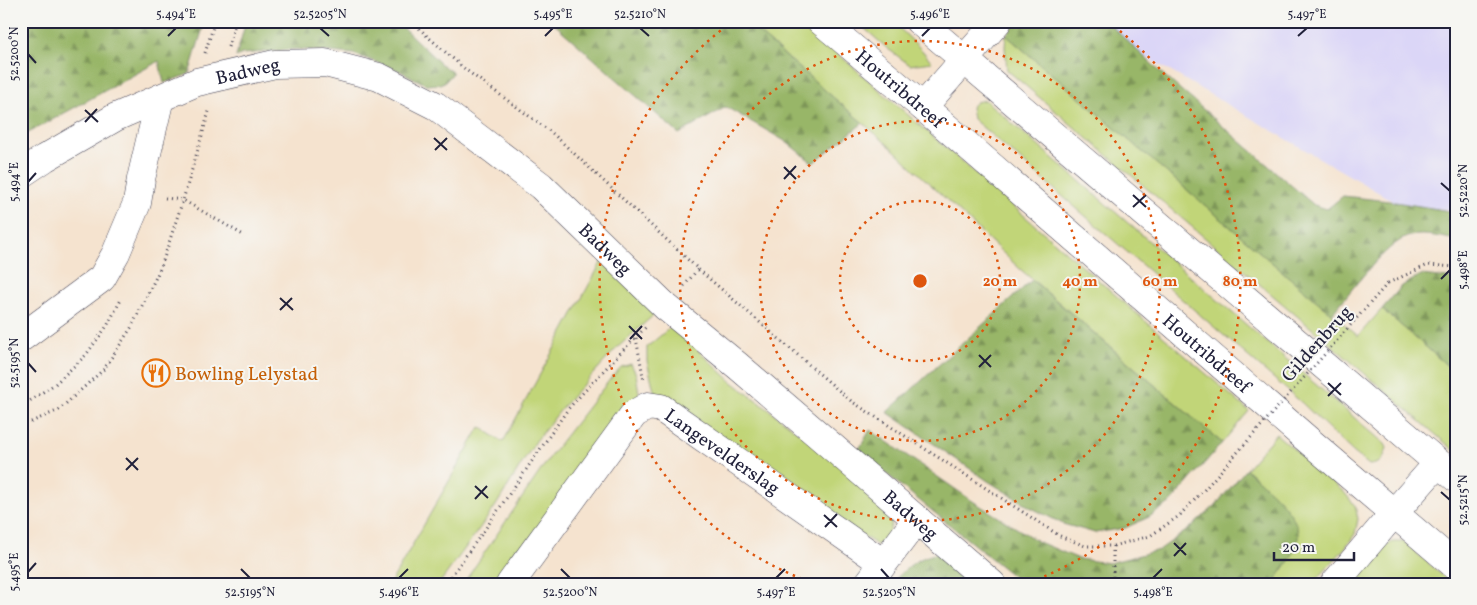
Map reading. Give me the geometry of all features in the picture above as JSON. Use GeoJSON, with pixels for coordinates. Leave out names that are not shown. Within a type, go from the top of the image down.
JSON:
{"type":"FeatureCollection","features":[{"type":"Feature","properties":{"kind":"street","name":"Houtribdreef"},"geometry":{"type":"LineString","coordinates":[[822,21],[1456,566]]}},
{"type":"Feature","properties":{"kind":"street"},"geometry":{"type":"LineString","coordinates":[[919,21],[1447,470],[1394,513],[1334,584]]}},
{"type":"Feature","properties":{"kind":"street"},"geometry":{"type":"LineString","coordinates":[[923,106],[998,21]]}},
{"type":"Feature","properties":{"kind":"street","name":"Badweg"},"geometry":{"type":"LineString","coordinates":[[21,174],[45,158],[116,118],[197,82],[275,64],[325,63],[379,77],[436,106],[541,186],[666,307],[738,366],[992,584]]}},
{"type":"Feature","properties":{"kind":"street"},"geometry":{"type":"LineString","coordinates":[[21,338],[102,278],[116,253],[137,203],[160,98]]}},
{"type":"Feature","properties":{"kind":"street","name":"Langevelderslag"},"geometry":{"type":"LineString","coordinates":[[510,584],[634,414],[648,406],[661,408],[876,574],[917,519]]}},
{"type":"Feature","properties":{"kind":"path"},"geometry":{"type":"LineString","coordinates":[[21,421],[31,422],[59,410],[104,369],[131,328],[160,267],[183,200],[236,21]]}},
{"type":"Feature","properties":{"kind":"path"},"geometry":{"type":"LineString","coordinates":[[412,21],[466,70],[551,132],[698,269],[666,307],[568,409],[445,584]]}},
{"type":"Feature","properties":{"kind":"path"},"geometry":{"type":"LineString","coordinates":[[160,198],[183,200],[244,236]]}},
{"type":"Feature","properties":{"kind":"path","name":"Gildenbrug"},"geometry":{"type":"LineString","coordinates":[[698,269],[851,401],[1060,536],[1085,546],[1113,546],[1150,536],[1179,516],[1388,282],[1428,265],[1456,267]]}},
{"type":"Feature","properties":{"kind":"path"},"geometry":{"type":"LineString","coordinates":[[636,337],[648,406]]}},
{"type":"Feature","properties":{"kind":"path"},"geometry":{"type":"LineString","coordinates":[[1113,546],[1113,584]]}},
{"type":"Feature","properties":{"kind":"shaded area"},"geometry":{"type":"Polygon","coordinates":[[[1084,21],[1456,21],[1456,210],[1400,205],[1084,21]]]}},
{"type":"Feature","properties":{"kind":"green space"},"geometry":{"type":"Polygon","coordinates":[[[21,21],[205,21],[189,74],[164,83],[159,61],[21,137],[21,21]]]}},
{"type":"Feature","properties":{"kind":"green space"},"geometry":{"type":"Polygon","coordinates":[[[246,21],[396,21],[453,73],[446,81],[440,84],[427,85],[398,70],[353,54],[296,49],[242,54],[236,57],[246,21]]]}},
{"type":"Feature","properties":{"kind":"green space"},"geometry":{"type":"Polygon","coordinates":[[[551,21],[745,21],[863,123],[813,163],[785,141],[726,107],[679,134],[551,21]]]}},
{"type":"Feature","properties":{"kind":"green space"},"geometry":{"type":"Polygon","coordinates":[[[745,21],[800,21],[1249,411],[1222,443],[1020,269],[894,150],[745,21]]]}},
{"type":"Feature","properties":{"kind":"green space"},"geometry":{"type":"Polygon","coordinates":[[[856,21],[892,21],[932,62],[910,65],[856,21]]]}},
{"type":"Feature","properties":{"kind":"green space"},"geometry":{"type":"Polygon","coordinates":[[[1017,21],[1106,21],[1167,78],[1314,205],[1327,209],[1343,196],[1456,212],[1456,240],[1421,235],[1410,236],[1400,240],[1379,258],[1332,314],[1006,35],[1017,21]]]}},
{"type":"Feature","properties":{"kind":"green space"},"geometry":{"type":"Polygon","coordinates":[[[1006,35],[1358,336],[1382,309],[1456,373],[1456,452],[1007,70],[1006,35]]]}},
{"type":"Feature","properties":{"kind":"green space"},"geometry":{"type":"Polygon","coordinates":[[[985,100],[1385,444],[1387,448],[1381,460],[1369,465],[1353,452],[1302,403],[973,119],[971,107],[976,102],[985,100]]]}},
{"type":"Feature","properties":{"kind":"green space"},"geometry":{"type":"Polygon","coordinates":[[[602,261],[657,312],[617,348],[567,402],[536,441],[495,507],[439,584],[390,584],[480,427],[503,442],[602,261]]]}},
{"type":"Feature","properties":{"kind":"green space"},"geometry":{"type":"Polygon","coordinates":[[[1421,275],[1456,279],[1456,373],[1382,309],[1402,286],[1421,275]]]}},
{"type":"Feature","properties":{"kind":"green space"},"geometry":{"type":"Polygon","coordinates":[[[1032,280],[1222,443],[1171,502],[1149,517],[1125,528],[1095,533],[1063,524],[1030,507],[988,481],[887,412],[1032,280]]]}},
{"type":"Feature","properties":{"kind":"green space"},"geometry":{"type":"Polygon","coordinates":[[[672,326],[731,381],[894,505],[894,515],[887,539],[877,545],[656,399],[647,361],[647,347],[672,326]]]}},
{"type":"Feature","properties":{"kind":"green space"},"geometry":{"type":"Polygon","coordinates":[[[631,364],[636,374],[640,399],[500,584],[463,584],[554,451],[611,378],[621,367],[631,364]]]}},
{"type":"Feature","properties":{"kind":"green space"},"geometry":{"type":"Polygon","coordinates":[[[870,430],[974,502],[1039,542],[1079,559],[1109,563],[1159,550],[1189,529],[1215,506],[1246,469],[1287,509],[1297,528],[1297,543],[1288,562],[1272,584],[1023,584],[858,451],[870,430]]]}},
{"type":"Feature","properties":{"kind":"green space"},"geometry":{"type":"Polygon","coordinates":[[[1276,434],[1344,492],[1355,506],[1358,519],[1355,534],[1313,584],[1272,584],[1283,504],[1246,469],[1276,434]]]}},
{"type":"Feature","properties":{"kind":"green space"},"geometry":{"type":"Polygon","coordinates":[[[1393,542],[1404,542],[1452,584],[1346,584],[1381,548],[1393,542]]]}},
{"type":"Feature","properties":{"kind":"green space"},"geometry":{"type":"Polygon","coordinates":[[[948,552],[985,584],[891,584],[904,571],[922,558],[948,552]]]}},
{"type":"Feature","properties":{"kind":"place","name":"Bowling Lelystad"},"geometry":{"type":"Point","coordinates":[156,373]}}]}
